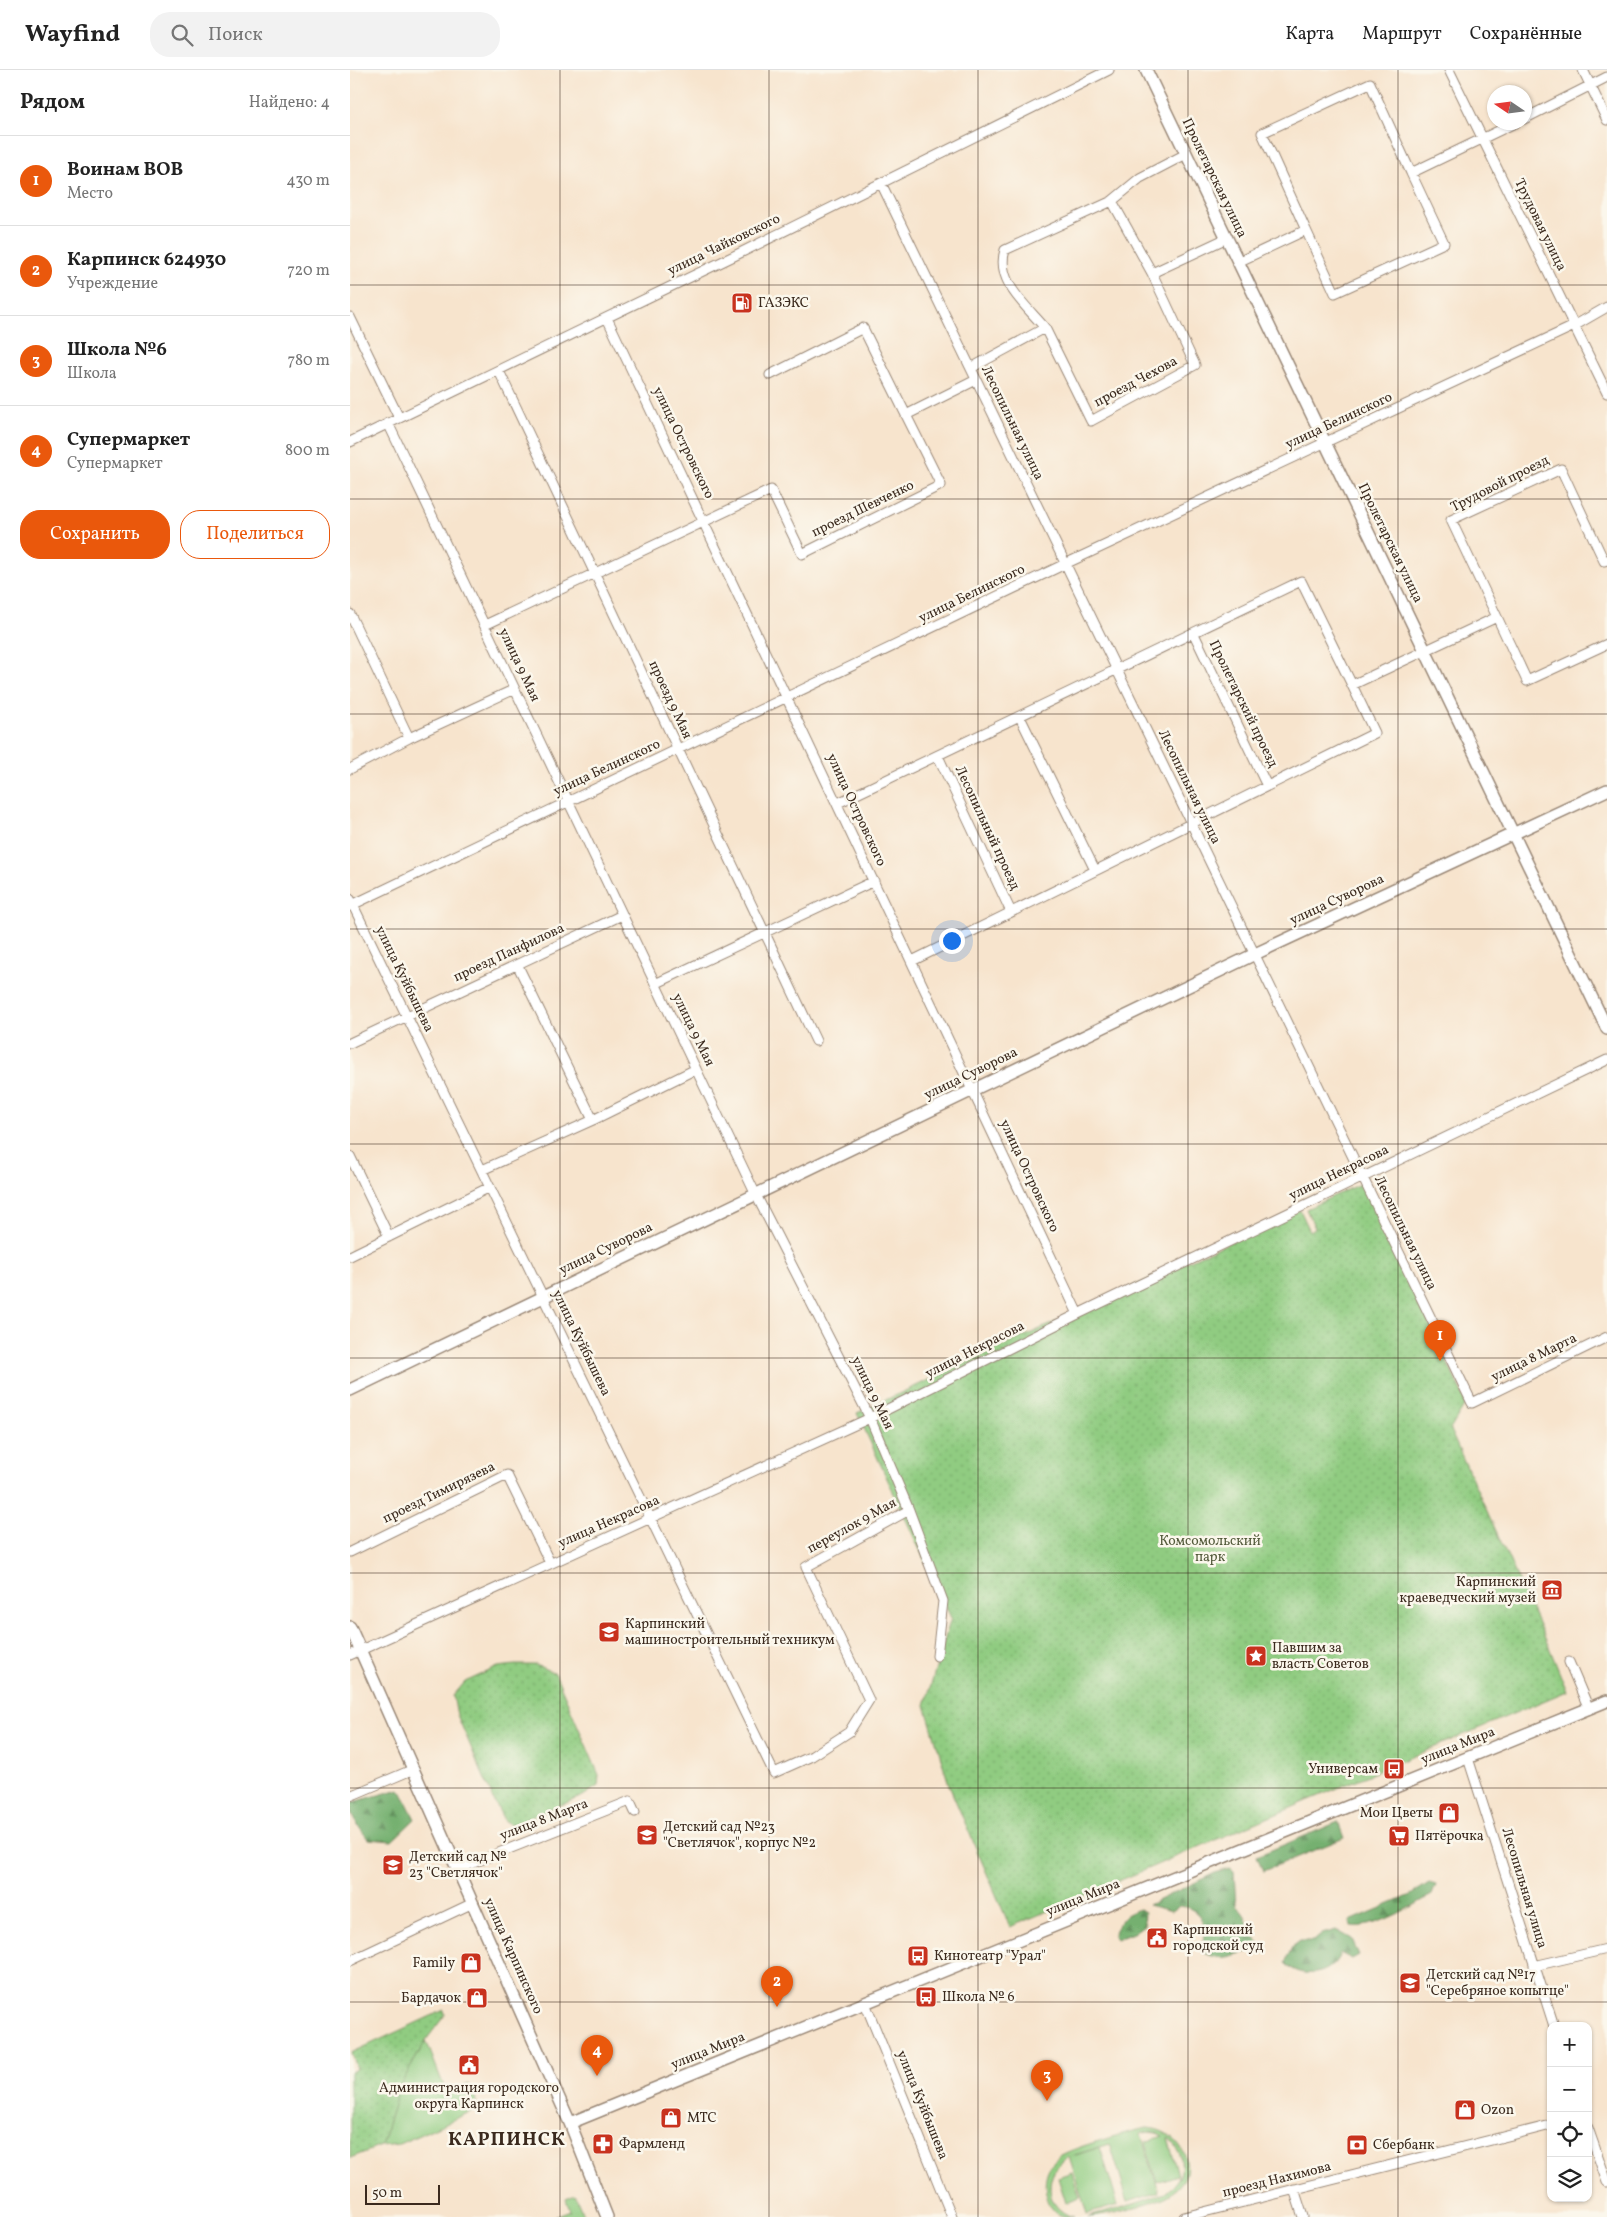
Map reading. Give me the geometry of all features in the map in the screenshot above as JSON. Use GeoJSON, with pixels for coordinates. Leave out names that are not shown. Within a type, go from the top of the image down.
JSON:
{"type":"FeatureCollection","features":[{"type":"Feature","properties":{"kind":"main road","name":"Пролетарская улица"},"geometry":{"type":"LineString","coordinates":[[1146,70],[1607,1029]]}},
{"type":"Feature","properties":{"kind":"main road","name":"улица Суворова"},"geometry":{"type":"LineString","coordinates":[[350,1390],[755,1193],[1255,954],[1607,790]]}},
{"type":"Feature","properties":{"kind":"main road","name":"улица Карпинского"},"geometry":{"type":"LineString","coordinates":[[350,1627],[570,2123],[607,2217]]}},
{"type":"Feature","properties":{"kind":"main road","name":"улица Мира"},"geometry":{"type":"LineString","coordinates":[[570,2123],[1607,1702]]}},
{"type":"Feature","properties":{"kind":"street","name":"улица Чайковского"},"geometry":{"type":"LineString","coordinates":[[350,442],[499,371],[1109,70]]}},
{"type":"Feature","properties":{"kind":"street","name":"Трудовая улица"},"geometry":{"type":"LineString","coordinates":[[1449,70],[1607,393]]}},
{"type":"Feature","properties":{"kind":"street"},"geometry":{"type":"LineString","coordinates":[[1582,70],[1607,120]]}},
{"type":"Feature","properties":{"kind":"street"},"geometry":{"type":"LineString","coordinates":[[1532,115],[1607,77]]}},
{"type":"Feature","properties":{"kind":"street"},"geometry":{"type":"LineString","coordinates":[[1370,83],[1444,243],[1335,293],[1306,230],[1262,133],[1370,83]]}},
{"type":"Feature","properties":{"kind":"street"},"geometry":{"type":"LineString","coordinates":[[1411,173],[1502,130]]}},
{"type":"Feature","properties":{"kind":"street"},"geometry":{"type":"LineString","coordinates":[[1112,201],[1140,178],[1186,154]]}},
{"type":"Feature","properties":{"kind":"street","name":"Лесопильная улица"},"geometry":{"type":"LineString","coordinates":[[881,183],[1472,1403]]}},
{"type":"Feature","properties":{"kind":"street","name":"проезд Чехова"},"geometry":{"type":"LineString","coordinates":[[1112,201],[1152,273],[1195,365],[1091,421],[1045,328],[1012,290],[1003,274],[1002,258],[1005,250],[1112,201]]}},
{"type":"Feature","properties":{"kind":"street"},"geometry":{"type":"LineString","coordinates":[[1238,262],[1306,230]]}},
{"type":"Feature","properties":{"kind":"street"},"geometry":{"type":"LineString","coordinates":[[1152,273],[1227,238]]}},
{"type":"Feature","properties":{"kind":"street","name":"улица Белинского"},"geometry":{"type":"LineString","coordinates":[[351,903],[788,698],[1066,564],[1574,326],[1607,307]]}},
{"type":"Feature","properties":{"kind":"street"},"geometry":{"type":"LineString","coordinates":[[350,317],[399,418]]}},
{"type":"Feature","properties":{"kind":"street","name":"улица Островского"},"geometry":{"type":"LineString","coordinates":[[607,318],[1078,1314]]}},
{"type":"Feature","properties":{"kind":"street","name":"проезд Шевченко"},"geometry":{"type":"LineString","coordinates":[[705,522],[771,490],[802,554],[941,485],[863,328],[770,375]]}},
{"type":"Feature","properties":{"kind":"street"},"geometry":{"type":"LineString","coordinates":[[970,368],[1045,328]]}},
{"type":"Feature","properties":{"kind":"street","name":"проезд 9 Мая"},"geometry":{"type":"LineString","coordinates":[[499,371],[816,1041]]}},
{"type":"Feature","properties":{"kind":"street"},"geometry":{"type":"LineString","coordinates":[[906,415],[976,380]]}},
{"type":"Feature","properties":{"kind":"street","name":"улица 9 Мая"},"geometry":{"type":"LineString","coordinates":[[388,424],[755,1193],[870,1418],[909,1510],[943,1601],[937,1656]]}},
{"type":"Feature","properties":{"kind":"street","name":"Трудовой проезд"},"geometry":{"type":"LineString","coordinates":[[1606,563],[1561,469],[1451,520],[1527,681],[1607,644]]}},
{"type":"Feature","properties":{"kind":"street"},"geometry":{"type":"LineString","coordinates":[[485,625],[705,522]]}},
{"type":"Feature","properties":{"kind":"street","name":"Пролетарский проезд"},"geometry":{"type":"LineString","coordinates":[[1117,671],[1302,581],[1375,733],[1191,823]]}},
{"type":"Feature","properties":{"kind":"street"},"geometry":{"type":"LineString","coordinates":[[350,614],[410,738]]}},
{"type":"Feature","properties":{"kind":"street"},"geometry":{"type":"LineString","coordinates":[[1352,685],[1497,617]]}},
{"type":"Feature","properties":{"kind":"street","name":"Пролетарский проезд"},"geometry":{"type":"LineString","coordinates":[[1194,634],[1267,786]]}},
{"type":"Feature","properties":{"kind":"street","name":"Лесопильный проезд"},"geometry":{"type":"LineString","coordinates":[[838,803],[1117,671]]}},
{"type":"Feature","properties":{"kind":"street"},"geometry":{"type":"LineString","coordinates":[[350,769],[410,738],[515,689]]}},
{"type":"Feature","properties":{"kind":"street"},"geometry":{"type":"LineString","coordinates":[[1020,717],[1095,870]]}},
{"type":"Feature","properties":{"kind":"street","name":"Лесопильный проезд"},"geometry":{"type":"LineString","coordinates":[[938,756],[1011,912]]}},
{"type":"Feature","properties":{"kind":"street","name":"Лесопильный проезд"},"geometry":{"type":"LineString","coordinates":[[912,961],[1191,823]]}},
{"type":"Feature","properties":{"kind":"street"},"geometry":{"type":"LineString","coordinates":[[655,984],[874,881]]}},
{"type":"Feature","properties":{"kind":"street","name":"улица Куйбышева"},"geometry":{"type":"LineString","coordinates":[[351,903],[774,1773]]}},
{"type":"Feature","properties":{"kind":"street","name":"проезд Панфилова"},"geometry":{"type":"LineString","coordinates":[[350,1043],[406,1015],[518,966],[622,915]]}},
{"type":"Feature","properties":{"kind":"street"},"geometry":{"type":"LineString","coordinates":[[518,966],[593,1120]]}},
{"type":"Feature","properties":{"kind":"street","name":"улица Некрасова"},"geometry":{"type":"LineString","coordinates":[[350,1655],[870,1418],[1078,1314],[1607,1060]]}},
{"type":"Feature","properties":{"kind":"street"},"geometry":{"type":"LineString","coordinates":[[482,1170],[593,1120],[696,1069]]}},
{"type":"Feature","properties":{"kind":"street"},"geometry":{"type":"LineString","coordinates":[[350,1156],[388,1237]]}},
{"type":"Feature","properties":{"kind":"street"},"geometry":{"type":"LineString","coordinates":[[350,1256],[490,1187]]}},
{"type":"Feature","properties":{"kind":"street","name":"улица 8 Марта"},"geometry":{"type":"LineString","coordinates":[[1472,1403],[1607,1337]]}},
{"type":"Feature","properties":{"kind":"street","name":"проезд Тимирязева"},"geometry":{"type":"LineString","coordinates":[[350,1552],[507,1475],[550,1563]]}},
{"type":"Feature","properties":{"kind":"street","name":"переулок 9 Мая"},"geometry":{"type":"LineString","coordinates":[[774,1773],[812,1756],[849,1732],[869,1700],[806,1567],[909,1510]]}},
{"type":"Feature","properties":{"kind":"street"},"geometry":{"type":"LineString","coordinates":[[1569,1662],[1589,1709]]}},
{"type":"Feature","properties":{"kind":"street","name":"Лесопильная улица"},"geometry":{"type":"LineString","coordinates":[[1468,1758],[1553,2022]]}},
{"type":"Feature","properties":{"kind":"street"},"geometry":{"type":"LineString","coordinates":[[350,1796],[414,1769]]}},
{"type":"Feature","properties":{"kind":"street","name":"улица 8 Марта"},"geometry":{"type":"LineString","coordinates":[[458,1869],[630,1801],[635,1812]]}},
{"type":"Feature","properties":{"kind":"street"},"geometry":{"type":"LineString","coordinates":[[350,1961],[473,1903]]}},
{"type":"Feature","properties":{"kind":"street"},"geometry":{"type":"LineString","coordinates":[[1534,1966],[1607,1949]]}},
{"type":"Feature","properties":{"kind":"street","name":"улица Куйбышева"},"geometry":{"type":"LineString","coordinates":[[865,2003],[952,2217]]}},
{"type":"Feature","properties":{"kind":"street","name":"проезд Нахимова"},"geometry":{"type":"LineString","coordinates":[[1184,2217],[1547,2126]]}},
{"type":"Feature","properties":{"kind":"street"},"geometry":{"type":"LineString","coordinates":[[1592,2139],[1607,2182]]}},
{"type":"Feature","properties":{"kind":"street"},"geometry":{"type":"LineString","coordinates":[[1294,2189],[1303,2217]]}},
{"type":"Feature","properties":{"kind":"green space","name":"Комсомольский парк"},"geometry":{"type":"Polygon","coordinates":[[[1364,1182],[1466,1403],[1450,1430],[1549,1647],[1567,1691],[1010,1927],[950,1788],[925,1705],[951,1618],[857,1413],[1300,1210],[1310,1231],[1315,1228],[1306,1209],[1364,1182]]]}},
{"type":"Feature","properties":{"kind":"green space"},"geometry":{"type":"Polygon","coordinates":[[[536,1665],[555,1673],[599,1775],[598,1786],[583,1796],[512,1825],[504,1820],[495,1803],[457,1715],[453,1696],[465,1682],[498,1667],[536,1665]]]}},
{"type":"Feature","properties":{"kind":"green space"},"geometry":{"type":"Polygon","coordinates":[[[400,1789],[415,1819],[392,1841],[368,1839],[353,1818],[350,1803],[400,1789]]]}},
{"type":"Feature","properties":{"kind":"green space"},"geometry":{"type":"Polygon","coordinates":[[[1338,1822],[1344,1838],[1263,1871],[1257,1856],[1338,1822]]]}},
{"type":"Feature","properties":{"kind":"green space"},"geometry":{"type":"Polygon","coordinates":[[[1229,1869],[1234,1872],[1236,1906],[1244,1914],[1263,1952],[1245,1952],[1225,1957],[1210,1955],[1201,1951],[1204,1928],[1195,1911],[1180,1906],[1172,1911],[1148,1905],[1215,1873],[1229,1869]]]}},
{"type":"Feature","properties":{"kind":"green space"},"geometry":{"type":"Polygon","coordinates":[[[1429,1883],[1436,1885],[1432,1895],[1414,1905],[1381,1921],[1351,1926],[1350,1921],[1409,1896],[1429,1883]]]}},
{"type":"Feature","properties":{"kind":"green space"},"geometry":{"type":"Polygon","coordinates":[[[1139,1909],[1145,1912],[1144,1925],[1133,1933],[1117,1939],[1114,1936],[1120,1922],[1126,1915],[1139,1909]]]}},
{"type":"Feature","properties":{"kind":"green space"},"geometry":{"type":"Polygon","coordinates":[[[1336,1930],[1352,1939],[1359,1955],[1352,1959],[1340,1953],[1331,1967],[1316,1973],[1299,1972],[1285,1963],[1292,1947],[1300,1941],[1314,1941],[1322,1934],[1336,1930]]]}},
{"type":"Feature","properties":{"kind":"green space"},"geometry":{"type":"Polygon","coordinates":[[[444,2010],[445,2015],[426,2040],[400,2086],[381,2146],[350,2158],[350,2072],[356,2069],[351,2053],[444,2010]]]}},
{"type":"Feature","properties":{"kind":"green space"},"geometry":{"type":"Polygon","coordinates":[[[426,2040],[446,2092],[469,2083],[479,2108],[399,2144],[381,2146],[400,2086],[426,2040]]]}},
{"type":"Feature","properties":{"kind":"green space"},"geometry":{"type":"Polygon","coordinates":[[[1147,2128],[1159,2130],[1170,2136],[1184,2153],[1187,2163],[1186,2174],[1181,2184],[1172,2193],[1156,2201],[1132,2209],[1088,2217],[1131,2205],[1164,2192],[1174,2185],[1181,2172],[1180,2153],[1168,2138],[1178,2175],[1157,2182],[1145,2142],[1163,2136],[1152,2132],[1141,2134],[1159,2192],[1128,2202],[1110,2144],[1100,2147],[1118,2205],[1087,2214],[1069,2157],[1060,2163],[1054,2171],[1050,2189],[1056,2206],[1064,2213],[1074,2217],[1058,2214],[1052,2209],[1046,2194],[1045,2182],[1048,2171],[1058,2157],[1101,2140],[1147,2128]]]}},
{"type":"Feature","properties":{"kind":"green space"},"geometry":{"type":"Polygon","coordinates":[[[1072,2173],[1080,2198],[1066,2203],[1058,2178],[1072,2173]]]}},
{"type":"Feature","properties":{"kind":"green space"},"geometry":{"type":"Polygon","coordinates":[[[575,2195],[584,2217],[555,2217],[570,2211],[566,2199],[575,2195]]]}},
{"type":"Feature","properties":{"kind":"place","name":"ГАЗЭКС"},"geometry":{"type":"Point","coordinates":[742,303]}},
{"type":"Feature","properties":{"kind":"place","name":"Воинам ВОВ"},"geometry":{"type":"Point","coordinates":[1440,1361]}},
{"type":"Feature","properties":{"kind":"place","name":"Карпинский краеведческий музей"},"geometry":{"type":"Point","coordinates":[1552,1590]}},
{"type":"Feature","properties":{"kind":"place","name":"Карпинский машиностроительный техникум"},"geometry":{"type":"Point","coordinates":[609,1632]}},
{"type":"Feature","properties":{"kind":"place","name":"Павшим за власть Советов"},"geometry":{"type":"Point","coordinates":[1256,1656]}},
{"type":"Feature","properties":{"kind":"place","name":"Универсам"},"geometry":{"type":"Point","coordinates":[1394,1769]}},
{"type":"Feature","properties":{"kind":"place","name":"Мои Цветы"},"geometry":{"type":"Point","coordinates":[1449,1813]}},
{"type":"Feature","properties":{"kind":"place","name":"Детский сад №23 \"Светлячок\", корпус №2"},"geometry":{"type":"Point","coordinates":[647,1835]}},
{"type":"Feature","properties":{"kind":"place","name":"Пятёрочка"},"geometry":{"type":"Point","coordinates":[1399,1836]}},
{"type":"Feature","properties":{"kind":"place","name":"Детский сад № 23 \"Светлячок\""},"geometry":{"type":"Point","coordinates":[393,1865]}},
{"type":"Feature","properties":{"kind":"place","name":"Карпинский городской суд"},"geometry":{"type":"Point","coordinates":[1157,1938]}},
{"type":"Feature","properties":{"kind":"place","name":"Кинотеатр \"Урал\""},"geometry":{"type":"Point","coordinates":[918,1956]}},
{"type":"Feature","properties":{"kind":"place","name":"Family"},"geometry":{"type":"Point","coordinates":[471,1963]}},
{"type":"Feature","properties":{"kind":"place","name":"Детский сад №17 \"Серебряное копытце\""},"geometry":{"type":"Point","coordinates":[1410,1983]}},
{"type":"Feature","properties":{"kind":"place","name":"Школа № 6"},"geometry":{"type":"Point","coordinates":[926,1997]}},
{"type":"Feature","properties":{"kind":"place","name":"Бардачок"},"geometry":{"type":"Point","coordinates":[477,1998]}},
{"type":"Feature","properties":{"kind":"place","name":"Карпинск 624930"},"geometry":{"type":"Point","coordinates":[777,2007]}},
{"type":"Feature","properties":{"kind":"place","name":"Администрация городского округа Карпинск"},"geometry":{"type":"Point","coordinates":[469,2065]}},
{"type":"Feature","properties":{"kind":"place","name":"Супермаркет"},"geometry":{"type":"Point","coordinates":[597,2076]}},
{"type":"Feature","properties":{"kind":"place","name":"Школа №6"},"geometry":{"type":"Point","coordinates":[1047,2101]}},
{"type":"Feature","properties":{"kind":"place","name":"Ozon"},"geometry":{"type":"Point","coordinates":[1465,2110]}},
{"type":"Feature","properties":{"kind":"place","name":"МТС"},"geometry":{"type":"Point","coordinates":[671,2118]}},
{"type":"Feature","properties":{"kind":"place","name":"Фармленд"},"geometry":{"type":"Point","coordinates":[603,2144]}},
{"type":"Feature","properties":{"kind":"place","name":"Сбербанк"},"geometry":{"type":"Point","coordinates":[1357,2145]}},
{"type":"Feature","properties":{"kind":"district","name":"КАРПИНСК"},"geometry":{"type":"Point","coordinates":[507,2140]}}]}
